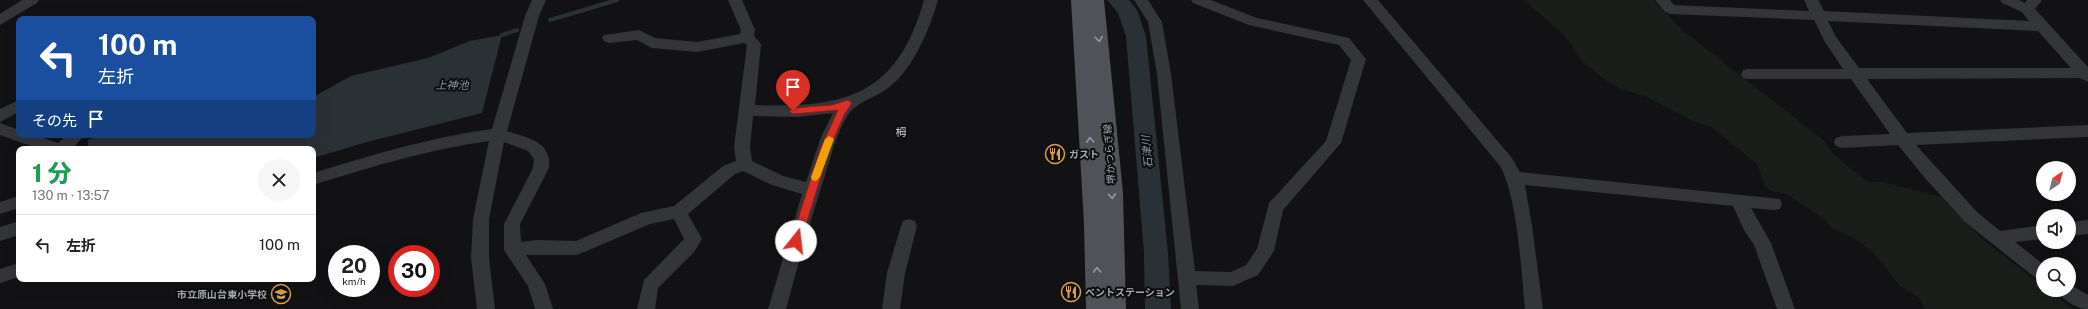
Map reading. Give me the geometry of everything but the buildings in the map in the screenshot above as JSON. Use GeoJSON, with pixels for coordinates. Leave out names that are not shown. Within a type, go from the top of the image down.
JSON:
{"type":"FeatureCollection","features":[{"type":"Feature","properties":{"kind":"main road","name":"堺かつらぎ線"},"geometry":{"type":"LineString","coordinates":[[1080,0],[1095,216],[1097,309]]}},
{"type":"Feature","properties":{"kind":"main road","name":"堺かつらぎ線"},"geometry":{"type":"LineString","coordinates":[[1095,0],[1105,86],[1114,218],[1115,309]]}},
{"type":"Feature","properties":{"kind":"street"},"geometry":{"type":"LineString","coordinates":[[0,20],[32,0]]}},
{"type":"Feature","properties":{"kind":"street"},"geometry":{"type":"LineString","coordinates":[[486,309],[480,258],[481,219],[498,134],[532,16],[539,0]]}},
{"type":"Feature","properties":{"kind":"street"},"geometry":{"type":"LineString","coordinates":[[735,0],[748,30],[747,38]]}},
{"type":"Feature","properties":{"kind":"street"},"geometry":{"type":"LineString","coordinates":[[746,110],[809,111],[833,108],[848,103],[883,85],[898,68],[922,28],[931,0]]}},
{"type":"Feature","properties":{"kind":"street"},"geometry":{"type":"LineString","coordinates":[[1141,0],[1155,22],[1164,74],[1190,309]]}},
{"type":"Feature","properties":{"kind":"street"},"geometry":{"type":"LineString","coordinates":[[1187,278],[1233,279],[1252,270],[1265,252],[1275,208],[1333,143],[1359,59],[1344,41],[1254,22],[1198,0]]}},
{"type":"Feature","properties":{"kind":"street"},"geometry":{"type":"LineString","coordinates":[[1370,0],[1506,162],[1515,178],[1524,226],[1534,309]]}},
{"type":"Feature","properties":{"kind":"street"},"geometry":{"type":"LineString","coordinates":[[1662,0],[1670,9],[2042,26]]}},
{"type":"Feature","properties":{"kind":"street"},"geometry":{"type":"LineString","coordinates":[[1811,0],[1830,39],[1854,74],[1903,140],[1930,173],[1971,217],[2036,269]]}},
{"type":"Feature","properties":{"kind":"street"},"geometry":{"type":"LineString","coordinates":[[2007,0],[2031,4],[2042,26],[2086,75]]}},
{"type":"Feature","properties":{"kind":"street"},"geometry":{"type":"LineString","coordinates":[[608,38],[639,35],[652,43],[697,47],[747,38]]}},
{"type":"Feature","properties":{"kind":"street"},"geometry":{"type":"LineString","coordinates":[[744,164],[742,147],[754,44],[747,38]]}},
{"type":"Feature","properties":{"kind":"street"},"geometry":{"type":"LineString","coordinates":[[1748,74],[2086,75]]}},
{"type":"Feature","properties":{"kind":"street"},"geometry":{"type":"LineString","coordinates":[[777,309],[811,190],[834,128],[840,114],[848,103]]}},
{"type":"Feature","properties":{"kind":"street"},"geometry":{"type":"LineString","coordinates":[[0,116],[16,107]]}},
{"type":"Feature","properties":{"kind":"street"},"geometry":{"type":"LineString","coordinates":[[0,129],[16,135]]}},
{"type":"Feature","properties":{"kind":"street"},"geometry":{"type":"LineString","coordinates":[[1842,142],[2088,131]]}},
{"type":"Feature","properties":{"kind":"street"},"geometry":{"type":"LineString","coordinates":[[316,178],[378,159],[460,139],[498,134],[534,147],[542,158],[541,168],[512,224],[513,250],[536,284],[544,309]]}},
{"type":"Feature","properties":{"kind":"street"},"geometry":{"type":"LineString","coordinates":[[25,138],[48,146]]}},
{"type":"Feature","properties":{"kind":"street"},"geometry":{"type":"LineString","coordinates":[[65,146],[74,138]]}},
{"type":"Feature","properties":{"kind":"street"},"geometry":{"type":"LineString","coordinates":[[513,250],[537,247],[577,248],[648,218],[679,212],[729,170],[744,164],[778,181],[811,190]]}},
{"type":"Feature","properties":{"kind":"street"},"geometry":{"type":"LineString","coordinates":[[1515,178],[1774,204]]}},
{"type":"Feature","properties":{"kind":"street"},"geometry":{"type":"LineString","coordinates":[[1739,201],[1750,225],[1762,243],[1786,309]]}},
{"type":"Feature","properties":{"kind":"street"},"geometry":{"type":"LineString","coordinates":[[0,208],[16,203]]}},
{"type":"Feature","properties":{"kind":"street"},"geometry":{"type":"LineString","coordinates":[[646,309],[650,285],[688,247],[693,239],[679,212]]}},
{"type":"Feature","properties":{"kind":"street"},"geometry":{"type":"LineString","coordinates":[[892,309],[896,273],[910,226]]}},
{"type":"Feature","properties":{"kind":"street"},"geometry":{"type":"LineString","coordinates":[[2076,228],[2088,227]]}},
{"type":"Feature","properties":{"kind":"street"},"geometry":{"type":"LineString","coordinates":[[0,234],[16,229]]}},
{"type":"Feature","properties":{"kind":"street"},"geometry":{"type":"LineString","coordinates":[[1997,238],[2036,233]]}},
{"type":"Feature","properties":{"kind":"street"},"geometry":{"type":"LineString","coordinates":[[0,276],[16,271]]}},
{"type":"Feature","properties":{"kind":"street"},"geometry":{"type":"LineString","coordinates":[[2076,297],[2088,305]]}},
{"type":"Feature","properties":{"kind":"shaded area"},"geometry":{"type":"Polygon","coordinates":[[[1524,0],[1653,0],[1681,29],[1823,140],[1835,156],[1868,182],[1882,182],[1941,197],[1984,241],[2036,281],[2036,297],[2058,297],[2074,309],[1925,309],[1920,298],[1900,286],[1873,252],[1852,237],[1834,229],[1819,215],[1786,194],[1771,191],[1765,186],[1758,165],[1712,127],[1695,122],[1647,97],[1621,89],[1605,80],[1582,61],[1565,36],[1524,0]]]}},
{"type":"Feature","properties":{"kind":"water","name":"上神池"},"geometry":{"type":"Polygon","coordinates":[[[502,35],[482,113],[367,142],[316,157],[316,146],[88,146],[88,140],[92,138],[316,138],[316,95],[351,76],[428,58],[470,41],[502,35]]]}},
{"type":"Feature","properties":{"kind":"waterway"},"geometry":{"type":"LineString","coordinates":[[550,20],[617,0]]}},
{"type":"Feature","properties":{"kind":"waterway","name":"石津川"},"geometry":{"type":"LineString","coordinates":[[1117,0],[1127,10],[1136,36],[1156,253],[1158,309]]}},
{"type":"Feature","properties":{"kind":"waterway"},"geometry":{"type":"LineString","coordinates":[[502,35],[517,30]]}},
{"type":"Feature","properties":{"kind":"slow traffic"},"geometry":{"type":"LineString","coordinates":[[816,177],[829,139]]}},
{"type":"Feature","properties":{"kind":"place","name":"ガスト"},"geometry":{"type":"Point","coordinates":[1055,154]}},
{"type":"Feature","properties":{"kind":"place","name":"ベントステーション"},"geometry":{"type":"Point","coordinates":[1071,292]}},
{"type":"Feature","properties":{"kind":"place","name":"市立原山台東小学校"},"geometry":{"type":"Point","coordinates":[281,294]}},
{"type":"Feature","properties":{"kind":"district","name":"栂"},"geometry":{"type":"Point","coordinates":[901,132]}},
{"type":"Feature","properties":{"kind":"route"},"geometry":{"type":"LineString","coordinates":[[793,111],[833,108],[848,103],[840,114],[825,150],[796,241]]}}]}
